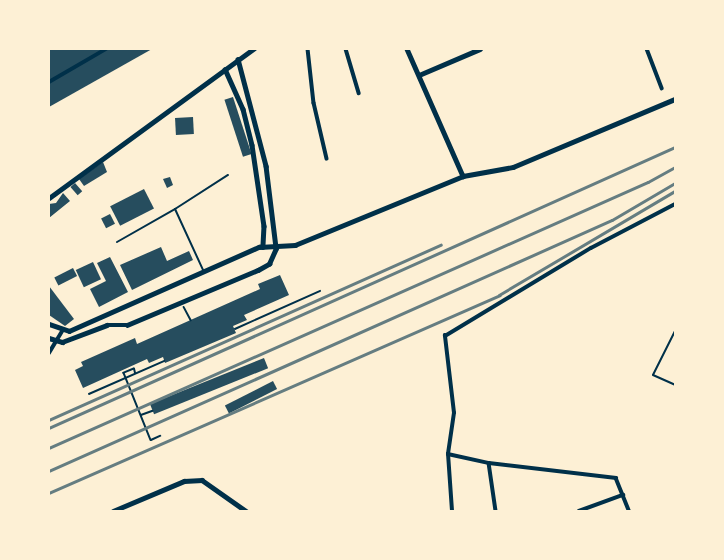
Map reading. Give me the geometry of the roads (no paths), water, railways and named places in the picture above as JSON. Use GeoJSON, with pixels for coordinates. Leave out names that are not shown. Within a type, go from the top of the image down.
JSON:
{"type":"FeatureCollection","features":[{"type":"Feature","properties":{"kind":"street"},"geometry":{"type":"LineString","coordinates":[[49,82],[106,49]]}},
{"type":"Feature","properties":{"kind":"street"},"geometry":{"type":"LineString","coordinates":[[49,198],[253,49]]}},
{"type":"Feature","properties":{"kind":"street"},"geometry":{"type":"LineString","coordinates":[[308,49],[314,103],[327,159]]}},
{"type":"Feature","properties":{"kind":"street"},"geometry":{"type":"LineString","coordinates":[[346,49],[359,93]]}},
{"type":"Feature","properties":{"kind":"street"},"geometry":{"type":"LineString","coordinates":[[407,49],[462,176]]}},
{"type":"Feature","properties":{"kind":"street"},"geometry":{"type":"LineString","coordinates":[[419,75],[480,49]]}},
{"type":"Feature","properties":{"kind":"street"},"geometry":{"type":"LineString","coordinates":[[647,49],[662,88]]}},
{"type":"Feature","properties":{"kind":"street"},"geometry":{"type":"LineString","coordinates":[[49,338],[57,342],[107,325],[128,325],[269,264],[276,248],[266,166],[238,59]]}},
{"type":"Feature","properties":{"kind":"street"},"geometry":{"type":"LineString","coordinates":[[225,69],[243,109],[252,145],[264,226],[263,247]]}},
{"type":"Feature","properties":{"kind":"street"},"geometry":{"type":"LineString","coordinates":[[49,353],[57,342],[62,331],[263,247],[276,248],[295,245],[462,176],[519,165],[675,99]]}},
{"type":"Feature","properties":{"kind":"street"},"geometry":{"type":"LineString","coordinates":[[452,511],[448,454],[454,414],[445,336],[591,248],[675,204]]}},
{"type":"Feature","properties":{"kind":"street"},"geometry":{"type":"LineString","coordinates":[[49,324],[62,331]]}},
{"type":"Feature","properties":{"kind":"street"},"geometry":{"type":"LineString","coordinates":[[448,454],[489,463],[616,478],[629,511]]}},
{"type":"Feature","properties":{"kind":"street"},"geometry":{"type":"LineString","coordinates":[[489,463],[496,511]]}},
{"type":"Feature","properties":{"kind":"street"},"geometry":{"type":"LineString","coordinates":[[113,511],[184,481],[202,480],[246,511]]}},
{"type":"Feature","properties":{"kind":"street"},"geometry":{"type":"LineString","coordinates":[[578,511],[623,495]]}},
{"type":"Feature","properties":{"kind":"lane"},"geometry":{"type":"LineString","coordinates":[[117,242],[176,208],[228,175]]}},
{"type":"Feature","properties":{"kind":"lane"},"geometry":{"type":"LineString","coordinates":[[176,208],[204,271]]}},
{"type":"Feature","properties":{"kind":"lane"},"geometry":{"type":"LineString","coordinates":[[675,331],[653,375],[675,385]]}},
{"type":"Feature","properties":{"kind":"railway"},"geometry":{"type":"LineString","coordinates":[[49,428],[675,147]]}},
{"type":"Feature","properties":{"kind":"railway"},"geometry":{"type":"LineString","coordinates":[[49,448],[648,182],[675,167]]}},
{"type":"Feature","properties":{"kind":"railway"},"geometry":{"type":"LineString","coordinates":[[49,471],[612,220],[675,183]]}},
{"type":"Feature","properties":{"kind":"railway"},"geometry":{"type":"LineString","coordinates":[[49,493],[499,295],[675,191]]}},
{"type":"Feature","properties":{"kind":"railway"},"geometry":{"type":"LineString","coordinates":[[49,420],[441,245]]}}]}
